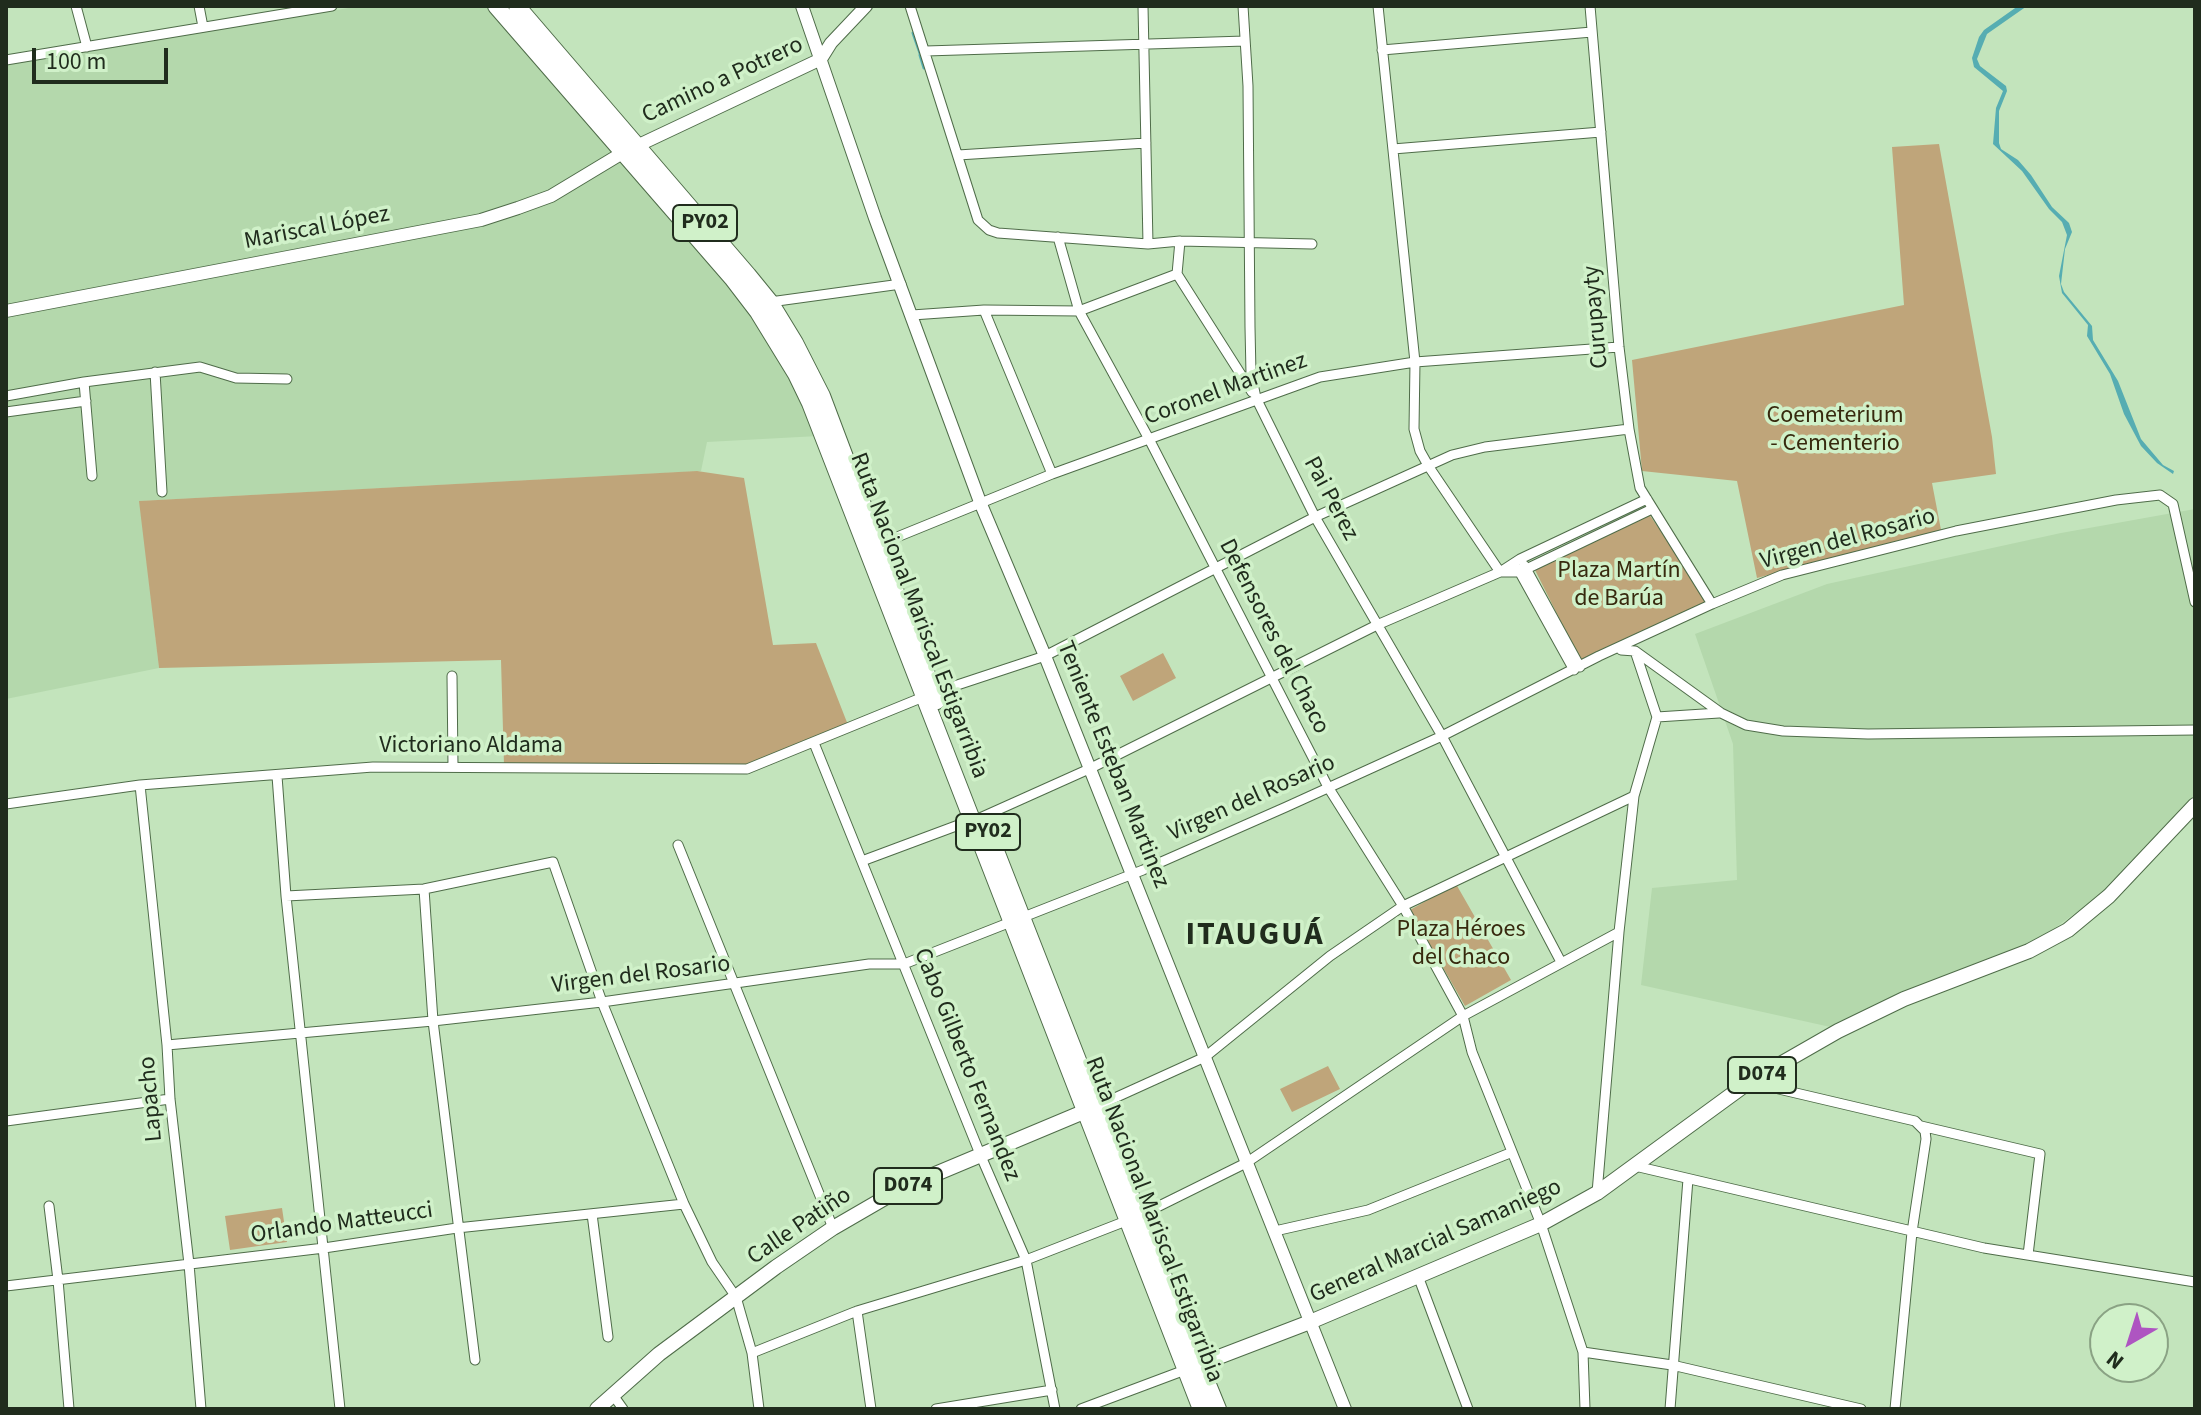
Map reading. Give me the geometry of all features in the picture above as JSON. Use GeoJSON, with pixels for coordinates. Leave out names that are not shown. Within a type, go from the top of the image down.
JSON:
{"type":"FeatureCollection","features":[{"type":"Feature","properties":{"kind":"highway","name":"Ruta Nacional Mariscal Estigarribia"},"geometry":{"type":"LineString","coordinates":[[496,6],[770,302],[795,343],[822,396],[872,547],[1133,1218],[1193,1367],[1218,1409]]}},
{"type":"Feature","properties":{"kind":"highway","name":"Ruta Nacional Mariscal Estigarribia"},"geometry":{"type":"LineString","coordinates":[[517,6],[732,278],[780,346],[810,403],[872,547]]}},
{"type":"Feature","properties":{"kind":"highway","name":"Ruta Nacional Mariscal Estigarribia"},"geometry":{"type":"LineString","coordinates":[[1193,1367],[1201,1409]]}},
{"type":"Feature","properties":{"kind":"main road","name":"General Marcial Samaniego"},"geometry":{"type":"LineString","coordinates":[[1193,1367],[1310,1322],[1541,1224],[1597,1193],[1749,1082],[1838,1031],[1904,999],[2029,951],[2068,930],[2109,896],[2195,805]]}},
{"type":"Feature","properties":{"kind":"main road","name":"Calle Patiño"},"geometry":{"type":"LineString","coordinates":[[597,1409],[659,1354],[833,1228],[902,1188],[1091,1109]]}},
{"type":"Feature","properties":{"kind":"street"},"geometry":{"type":"LineString","coordinates":[[76,6],[87,47]]}},
{"type":"Feature","properties":{"kind":"street"},"geometry":{"type":"LineString","coordinates":[[199,6],[203,27]]}},
{"type":"Feature","properties":{"kind":"street"},"geometry":{"type":"LineString","coordinates":[[6,60],[332,6]]}},
{"type":"Feature","properties":{"kind":"street","name":"Teniente Esteban Martinez"},"geometry":{"type":"LineString","coordinates":[[802,6],[875,218],[980,502],[1045,656],[1345,1409]]}},
{"type":"Feature","properties":{"kind":"street","name":"Camino a Potrero"},"geometry":{"type":"LineString","coordinates":[[631,149],[821,59],[831,43],[866,6]]}},
{"type":"Feature","properties":{"kind":"street"},"geometry":{"type":"LineString","coordinates":[[910,6],[982,225],[998,233],[1148,244],[1180,241],[1312,244]]}},
{"type":"Feature","properties":{"kind":"street"},"geometry":{"type":"LineString","coordinates":[[1143,6],[1148,244]]}},
{"type":"Feature","properties":{"kind":"street","name":"Pai Perez"},"geometry":{"type":"LineString","coordinates":[[1243,6],[1248,69],[1251,374],[1256,398],[1315,517],[1442,736],[1561,962]]}},
{"type":"Feature","properties":{"kind":"street"},"geometry":{"type":"LineString","coordinates":[[1378,6],[1415,362],[1414,429],[1420,451],[1429,467],[1500,572]]}},
{"type":"Feature","properties":{"kind":"street","name":"Curupayty"},"geometry":{"type":"LineString","coordinates":[[1590,6],[1619,347],[1640,488],[1712,604]]}},
{"type":"Feature","properties":{"kind":"street"},"geometry":{"type":"LineString","coordinates":[[1382,50],[1592,32]]}},
{"type":"Feature","properties":{"kind":"street"},"geometry":{"type":"LineString","coordinates":[[926,51],[1245,41]]}},
{"type":"Feature","properties":{"kind":"street"},"geometry":{"type":"LineString","coordinates":[[1393,149],[1601,132]]}},
{"type":"Feature","properties":{"kind":"street"},"geometry":{"type":"LineString","coordinates":[[958,155],[1146,143]]}},
{"type":"Feature","properties":{"kind":"street","name":"Mariscal López"},"geometry":{"type":"LineString","coordinates":[[6,311],[481,220],[551,196],[631,149]]}},
{"type":"Feature","properties":{"kind":"street","name":"Defensores del Chaco"},"geometry":{"type":"LineString","coordinates":[[1058,237],[1079,311],[1149,439],[1328,787],[1403,906],[1463,1016],[1472,1052],[1541,1224],[1583,1352],[1585,1409]]}},
{"type":"Feature","properties":{"kind":"street"},"geometry":{"type":"LineString","coordinates":[[1180,241],[1177,274],[1256,398]]}},
{"type":"Feature","properties":{"kind":"street"},"geometry":{"type":"LineString","coordinates":[[912,315],[984,310],[1079,311],[1177,274]]}},
{"type":"Feature","properties":{"kind":"street"},"geometry":{"type":"LineString","coordinates":[[770,302],[901,284]]}},
{"type":"Feature","properties":{"kind":"street"},"geometry":{"type":"LineString","coordinates":[[984,310],[1052,474]]}},
{"type":"Feature","properties":{"kind":"street","name":"Coronel Martinez"},"geometry":{"type":"LineString","coordinates":[[872,547],[1052,474],[1320,377],[1415,362],[1619,347]]}},
{"type":"Feature","properties":{"kind":"street"},"geometry":{"type":"LineString","coordinates":[[6,396],[200,367],[236,378],[287,379]]}},
{"type":"Feature","properties":{"kind":"street"},"geometry":{"type":"LineString","coordinates":[[155,372],[162,492]]}},
{"type":"Feature","properties":{"kind":"street"},"geometry":{"type":"LineString","coordinates":[[84,382],[92,476]]}},
{"type":"Feature","properties":{"kind":"street"},"geometry":{"type":"LineString","coordinates":[[6,412],[86,401]]}},
{"type":"Feature","properties":{"kind":"street","name":"Victoriano Aldama"},"geometry":{"type":"LineString","coordinates":[[6,804],[140,785],[373,767],[747,769],[928,695],[1045,656],[1315,517],[1452,455],[1485,447],[1629,429]]}},
{"type":"Feature","properties":{"kind":"street","name":"Virgen del Rosario"},"geometry":{"type":"LineString","coordinates":[[167,1045],[433,1021],[602,1002],[869,964],[904,964],[1131,875],[1442,736],[1712,604],[1782,575],[1956,531],[2116,500],[2160,495],[2173,504],[2195,602]]}},
{"type":"Feature","properties":{"kind":"street"},"geometry":{"type":"LineString","coordinates":[[862,861],[977,818],[1089,769],[1377,625],[1520,566],[1650,504]]}},
{"type":"Feature","properties":{"kind":"street"},"geometry":{"type":"LineString","coordinates":[[1520,566],[1577,668]]}},
{"type":"Feature","properties":{"kind":"street"},"geometry":{"type":"LineString","coordinates":[[1618,649],[1635,651],[1721,713],[1746,725],[1783,731],[1868,734],[2195,730]]}},
{"type":"Feature","properties":{"kind":"street"},"geometry":{"type":"LineString","coordinates":[[1597,1193],[1634,796],[1657,717],[1635,651]]}},
{"type":"Feature","properties":{"kind":"street"},"geometry":{"type":"LineString","coordinates":[[452,676],[453,766]]}},
{"type":"Feature","properties":{"kind":"street"},"geometry":{"type":"LineString","coordinates":[[1657,717],[1721,713]]}},
{"type":"Feature","properties":{"kind":"street","name":"Cabo Gilberto Fernandez"},"geometry":{"type":"LineString","coordinates":[[814,743],[1026,1260],[1055,1409]]}},
{"type":"Feature","properties":{"kind":"street"},"geometry":{"type":"LineString","coordinates":[[277,776],[286,896],[340,1409]]}},
{"type":"Feature","properties":{"kind":"street","name":"Lapacho"},"geometry":{"type":"LineString","coordinates":[[140,785],[201,1409]]}},
{"type":"Feature","properties":{"kind":"street"},"geometry":{"type":"LineString","coordinates":[[1091,1109],[1205,1057],[1330,956],[1403,906],[1634,796]]}},
{"type":"Feature","properties":{"kind":"street"},"geometry":{"type":"LineString","coordinates":[[678,845],[833,1228]]}},
{"type":"Feature","properties":{"kind":"street"},"geometry":{"type":"LineString","coordinates":[[286,896],[424,889],[553,862],[602,1002],[684,1204],[712,1262],[736,1297],[752,1353],[759,1409]]}},
{"type":"Feature","properties":{"kind":"street"},"geometry":{"type":"LineString","coordinates":[[424,889],[433,1021],[475,1360]]}},
{"type":"Feature","properties":{"kind":"street"},"geometry":{"type":"LineString","coordinates":[[752,1353],[857,1311],[1026,1260],[1133,1218],[1246,1163],[1463,1016],[1619,932]]}},
{"type":"Feature","properties":{"kind":"street"},"geometry":{"type":"LineString","coordinates":[[1749,1082],[1915,1121],[1923,1128],[2040,1154],[2028,1255]]}},
{"type":"Feature","properties":{"kind":"street"},"geometry":{"type":"LineString","coordinates":[[6,1121],[170,1099]]}},
{"type":"Feature","properties":{"kind":"street"},"geometry":{"type":"LineString","coordinates":[[1895,1409],[1912,1232],[1926,1139],[1923,1128]]}},
{"type":"Feature","properties":{"kind":"street"},"geometry":{"type":"LineString","coordinates":[[1275,1231],[1368,1210],[1510,1153]]}},
{"type":"Feature","properties":{"kind":"street"},"geometry":{"type":"LineString","coordinates":[[1635,1166],[1912,1232],[2028,1255],[2195,1282]]}},
{"type":"Feature","properties":{"kind":"street"},"geometry":{"type":"LineString","coordinates":[[1670,1409],[1688,1179]]}},
{"type":"Feature","properties":{"kind":"street","name":"Orlando Matteucci"},"geometry":{"type":"LineString","coordinates":[[6,1286],[324,1248],[457,1228],[684,1204]]}},
{"type":"Feature","properties":{"kind":"street"},"geometry":{"type":"LineString","coordinates":[[49,1206],[69,1409]]}},
{"type":"Feature","properties":{"kind":"street"},"geometry":{"type":"LineString","coordinates":[[592,1214],[608,1337]]}},
{"type":"Feature","properties":{"kind":"street"},"geometry":{"type":"LineString","coordinates":[[1418,1276],[1468,1409]]}},
{"type":"Feature","properties":{"kind":"street"},"geometry":{"type":"LineString","coordinates":[[857,1311],[871,1409]]}},
{"type":"Feature","properties":{"kind":"street"},"geometry":{"type":"LineString","coordinates":[[1583,1352],[1672,1365],[1861,1409]]}},
{"type":"Feature","properties":{"kind":"street"},"geometry":{"type":"LineString","coordinates":[[1081,1409],[1193,1367]]}},
{"type":"Feature","properties":{"kind":"street"},"geometry":{"type":"LineString","coordinates":[[936,1409],[1052,1390]]}},
{"type":"Feature","properties":{"kind":"street"},"geometry":{"type":"LineString","coordinates":[[613,1395],[623,1409]]}},
{"type":"Feature","properties":{"kind":"shaded area"},"geometry":{"type":"Polygon","coordinates":[[[361,6],[487,6],[635,170],[766,328],[818,436],[707,442],[701,471],[140,501],[159,668],[6,699],[6,63],[361,6]]]}},
{"type":"Feature","properties":{"kind":"shaded area"},"geometry":{"type":"Polygon","coordinates":[[[2195,509],[2195,799],[2099,896],[2041,938],[1835,1028],[1641,985],[1652,888],[1737,880],[1733,744],[1695,634],[1827,584],[2061,533],[2195,509]]]}},
{"type":"Feature","properties":{"kind":"green space","name":"Coemeterium - Cementerio"},"geometry":{"type":"Polygon","coordinates":[[[1939,144],[1996,474],[1932,483],[1941,530],[1757,578],[1737,481],[1642,471],[1632,360],[1904,305],[1892,147],[1939,144]]]}},
{"type":"Feature","properties":{"kind":"green space"},"geometry":{"type":"Polygon","coordinates":[[[697,471],[744,478],[773,645],[816,643],[848,725],[743,768],[504,765],[501,660],[159,668],[139,501],[697,471]]]}},
{"type":"Feature","properties":{"kind":"green space","name":"Plaza Martín de Barúa"},"geometry":{"type":"Polygon","coordinates":[[[1649,514],[1710,603],[1581,662],[1534,568],[1649,514]]]}},
{"type":"Feature","properties":{"kind":"green space"},"geometry":{"type":"Polygon","coordinates":[[[1163,653],[1176,678],[1133,701],[1120,676],[1163,653]]]}},
{"type":"Feature","properties":{"kind":"green space","name":"Plaza Héroes del Chaco"},"geometry":{"type":"Polygon","coordinates":[[[1456,884],[1511,980],[1465,1006],[1410,910],[1456,884]]]}},
{"type":"Feature","properties":{"kind":"green space"},"geometry":{"type":"Polygon","coordinates":[[[1328,1066],[1340,1089],[1292,1112],[1280,1089],[1328,1066]]]}},
{"type":"Feature","properties":{"kind":"green space"},"geometry":{"type":"Polygon","coordinates":[[[282,1208],[287,1242],[230,1250],[225,1216],[282,1208]]]}},
{"type":"Feature","properties":{"kind":"water"},"geometry":{"type":"Polygon","coordinates":[[[2018,6],[2027,6],[1987,34],[1977,59],[1980,66],[2006,86],[1999,111],[1999,143],[2001,149],[2018,160],[2052,207],[2069,223],[2072,232],[2065,249],[2061,284],[2064,292],[2092,326],[2093,340],[2118,381],[2141,439],[2163,465],[2174,471],[2173,474],[2141,446],[2124,414],[2110,374],[2087,336],[2088,325],[2062,293],[2059,276],[2067,235],[2062,222],[2022,171],[1993,144],[1996,108],[2003,91],[1974,67],[1972,58],[1984,30],[2018,6]]]}},
{"type":"Feature","properties":{"kind":"waterway"},"geometry":{"type":"LineString","coordinates":[[913,33],[921,56]]}},
{"type":"Feature","properties":{"kind":"waterway"},"geometry":{"type":"LineString","coordinates":[[920,55],[924,68]]}},
{"type":"Feature","properties":{"kind":"district","name":"ITAUGUÁ"},"geometry":{"type":"Point","coordinates":[1255,937]}}]}
